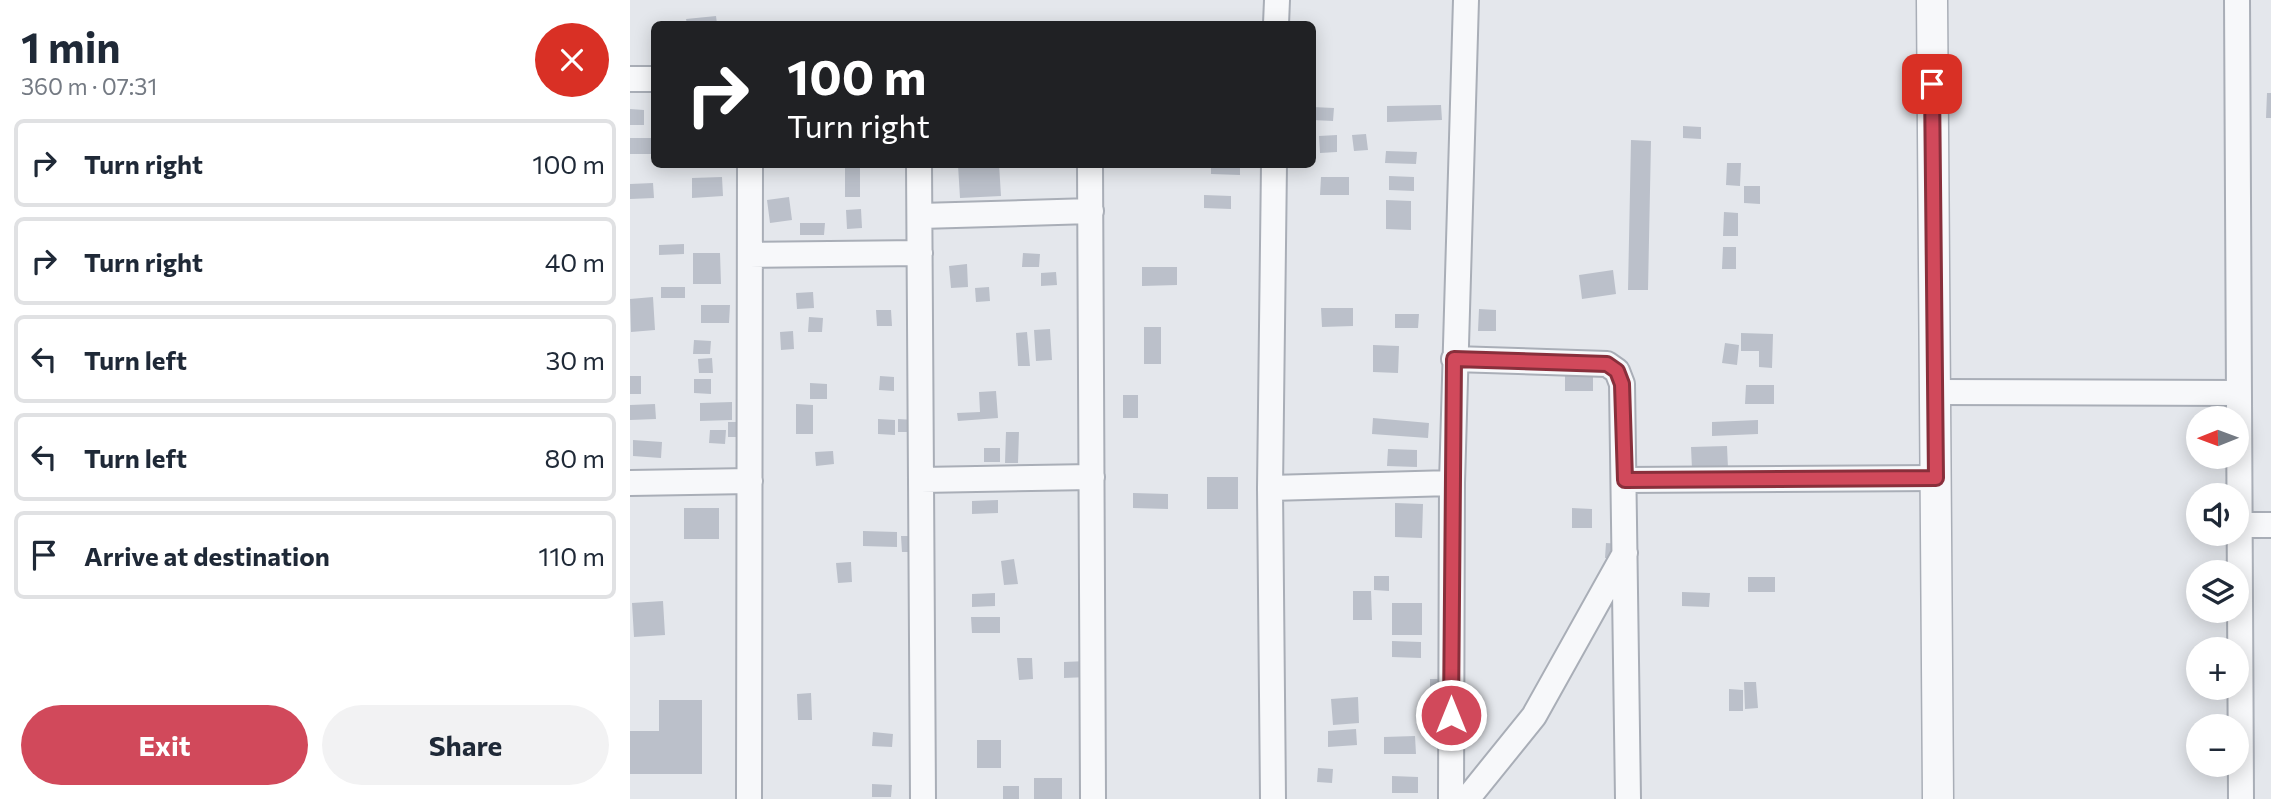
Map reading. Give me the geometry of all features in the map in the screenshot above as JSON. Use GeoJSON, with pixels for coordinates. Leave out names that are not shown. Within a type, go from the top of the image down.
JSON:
{"type":"FeatureCollection","features":[{"type":"Feature","properties":{"kind":"street"},"geometry":{"type":"LineString","coordinates":[[1276,21],[1277,0]]}},
{"type":"Feature","properties":{"kind":"street"},"geometry":{"type":"LineString","coordinates":[[1451,799],[1454,359],[1466,0]]}},
{"type":"Feature","properties":{"kind":"street"},"geometry":{"type":"LineString","coordinates":[[1931,0],[1938,799]]}},
{"type":"Feature","properties":{"kind":"street"},"geometry":{"type":"LineString","coordinates":[[2236,0],[2240,483]]}},
{"type":"Feature","properties":{"kind":"street"},"geometry":{"type":"LineString","coordinates":[[630,79],[651,79]]}},
{"type":"Feature","properties":{"kind":"street"},"geometry":{"type":"LineString","coordinates":[[749,799],[750,168]]}},
{"type":"Feature","properties":{"kind":"street"},"geometry":{"type":"LineString","coordinates":[[919,168],[923,799]]}},
{"type":"Feature","properties":{"kind":"street"},"geometry":{"type":"LineString","coordinates":[[1090,168],[1093,799]]}},
{"type":"Feature","properties":{"kind":"street"},"geometry":{"type":"LineString","coordinates":[[1273,168],[1270,488],[1273,799]]}},
{"type":"Feature","properties":{"kind":"street"},"geometry":{"type":"LineString","coordinates":[[920,216],[1091,211]]}},
{"type":"Feature","properties":{"kind":"street"},"geometry":{"type":"LineString","coordinates":[[750,255],[920,253]]}},
{"type":"Feature","properties":{"kind":"street"},"geometry":{"type":"LineString","coordinates":[[1454,359],[1607,364],[1617,371],[1622,384],[1625,480],[1628,799]]}},
{"type":"Feature","properties":{"kind":"street"},"geometry":{"type":"LineString","coordinates":[[1936,392],[2239,393]]}},
{"type":"Feature","properties":{"kind":"street"},"geometry":{"type":"LineString","coordinates":[[921,480],[1092,477]]}},
{"type":"Feature","properties":{"kind":"street"},"geometry":{"type":"LineString","coordinates":[[1625,480],[1936,478]]}},
{"type":"Feature","properties":{"kind":"street"},"geometry":{"type":"LineString","coordinates":[[630,483],[750,481]]}},
{"type":"Feature","properties":{"kind":"street"},"geometry":{"type":"LineString","coordinates":[[1270,488],[1452,483]]}},
{"type":"Feature","properties":{"kind":"street"},"geometry":{"type":"LineString","coordinates":[[2249,525],[2271,525]]}},
{"type":"Feature","properties":{"kind":"street"},"geometry":{"type":"LineString","coordinates":[[2240,546],[2241,799]]}},
{"type":"Feature","properties":{"kind":"street"},"geometry":{"type":"LineString","coordinates":[[1467,799],[1534,716],[1626,552]]}},
{"type":"Feature","properties":{"kind":"building"},"geometry":{"type":"Polygon","coordinates":[[[716,16],[717,21],[686,21],[716,16]]]}},
{"type":"Feature","properties":{"kind":"building"},"geometry":{"type":"Polygon","coordinates":[[[2267,93],[2271,93],[2271,118],[2266,118],[2267,93]]]}},
{"type":"Feature","properties":{"kind":"building"},"geometry":{"type":"Polygon","coordinates":[[[1441,105],[1442,120],[1387,122],[1387,106],[1441,105]]]}},
{"type":"Feature","properties":{"kind":"building"},"geometry":{"type":"Polygon","coordinates":[[[1316,107],[1334,108],[1333,121],[1316,120],[1316,107]]]}},
{"type":"Feature","properties":{"kind":"building"},"geometry":{"type":"Polygon","coordinates":[[[630,109],[644,110],[644,125],[630,125],[630,109]]]}},
{"type":"Feature","properties":{"kind":"building"},"geometry":{"type":"Polygon","coordinates":[[[1683,126],[1701,127],[1701,139],[1683,138],[1683,126]]]}},
{"type":"Feature","properties":{"kind":"building"},"geometry":{"type":"Polygon","coordinates":[[[1366,134],[1368,150],[1354,151],[1352,135],[1366,134]]]}},
{"type":"Feature","properties":{"kind":"building"},"geometry":{"type":"Polygon","coordinates":[[[1337,135],[1337,152],[1320,153],[1319,136],[1337,135]]]}},
{"type":"Feature","properties":{"kind":"building"},"geometry":{"type":"Polygon","coordinates":[[[630,138],[651,138],[651,154],[630,154],[630,138]]]}},
{"type":"Feature","properties":{"kind":"building"},"geometry":{"type":"Polygon","coordinates":[[[1631,140],[1651,141],[1648,290],[1628,290],[1631,140]]]}},
{"type":"Feature","properties":{"kind":"building"},"geometry":{"type":"Polygon","coordinates":[[[1386,151],[1417,152],[1416,164],[1385,163],[1386,151]]]}},
{"type":"Feature","properties":{"kind":"building"},"geometry":{"type":"Polygon","coordinates":[[[1727,163],[1741,163],[1740,186],[1726,185],[1727,163]]]}},
{"type":"Feature","properties":{"kind":"building"},"geometry":{"type":"Polygon","coordinates":[[[845,168],[860,168],[860,197],[845,197],[845,168]]]}},
{"type":"Feature","properties":{"kind":"building"},"geometry":{"type":"Polygon","coordinates":[[[958,168],[999,168],[1001,196],[960,198],[958,168]]]}},
{"type":"Feature","properties":{"kind":"building"},"geometry":{"type":"Polygon","coordinates":[[[1211,168],[1240,168],[1240,175],[1211,174],[1211,168]]]}},
{"type":"Feature","properties":{"kind":"building"},"geometry":{"type":"Polygon","coordinates":[[[1389,176],[1414,177],[1414,191],[1389,190],[1389,176]]]}},
{"type":"Feature","properties":{"kind":"building"},"geometry":{"type":"Polygon","coordinates":[[[722,177],[723,196],[692,198],[692,178],[722,177]]]}},
{"type":"Feature","properties":{"kind":"building"},"geometry":{"type":"Polygon","coordinates":[[[1321,177],[1349,177],[1349,195],[1320,195],[1321,177]]]}},
{"type":"Feature","properties":{"kind":"building"},"geometry":{"type":"Polygon","coordinates":[[[653,183],[654,198],[630,199],[630,184],[653,183]]]}},
{"type":"Feature","properties":{"kind":"building"},"geometry":{"type":"Polygon","coordinates":[[[1744,186],[1760,186],[1760,204],[1744,203],[1744,186]]]}},
{"type":"Feature","properties":{"kind":"building"},"geometry":{"type":"Polygon","coordinates":[[[1204,195],[1231,196],[1231,209],[1204,208],[1204,195]]]}},
{"type":"Feature","properties":{"kind":"building"},"geometry":{"type":"Polygon","coordinates":[[[789,197],[792,220],[770,223],[767,200],[789,197]]]}},
{"type":"Feature","properties":{"kind":"building"},"geometry":{"type":"Polygon","coordinates":[[[1386,200],[1411,201],[1411,230],[1386,229],[1386,200]]]}},
{"type":"Feature","properties":{"kind":"building"},"geometry":{"type":"Polygon","coordinates":[[[861,209],[862,228],[847,229],[846,210],[861,209]]]}},
{"type":"Feature","properties":{"kind":"building"},"geometry":{"type":"Polygon","coordinates":[[[1724,212],[1738,213],[1738,236],[1723,236],[1724,212]]]}},
{"type":"Feature","properties":{"kind":"building"},"geometry":{"type":"Polygon","coordinates":[[[800,223],[825,223],[824,235],[800,235],[800,223]]]}},
{"type":"Feature","properties":{"kind":"building"},"geometry":{"type":"Polygon","coordinates":[[[684,244],[684,254],[659,255],[659,245],[684,244]]]}},
{"type":"Feature","properties":{"kind":"building"},"geometry":{"type":"Polygon","coordinates":[[[1723,247],[1736,247],[1736,269],[1722,269],[1723,247]]]}},
{"type":"Feature","properties":{"kind":"building"},"geometry":{"type":"Polygon","coordinates":[[[693,253],[720,253],[721,284],[693,284],[693,253]]]}},
{"type":"Feature","properties":{"kind":"building"},"geometry":{"type":"Polygon","coordinates":[[[1023,253],[1040,254],[1039,267],[1022,267],[1023,253]]]}},
{"type":"Feature","properties":{"kind":"building"},"geometry":{"type":"Polygon","coordinates":[[[967,264],[968,287],[951,288],[949,266],[967,264]]]}},
{"type":"Feature","properties":{"kind":"building"},"geometry":{"type":"Polygon","coordinates":[[[1142,267],[1177,267],[1177,285],[1142,286],[1142,267]]]}},
{"type":"Feature","properties":{"kind":"building"},"geometry":{"type":"Polygon","coordinates":[[[1613,270],[1616,294],[1582,299],[1579,275],[1613,270]]]}},
{"type":"Feature","properties":{"kind":"building"},"geometry":{"type":"Polygon","coordinates":[[[1056,272],[1057,285],[1041,286],[1041,273],[1056,272]]]}},
{"type":"Feature","properties":{"kind":"building"},"geometry":{"type":"Polygon","coordinates":[[[661,287],[685,287],[685,298],[661,298],[661,287]]]}},
{"type":"Feature","properties":{"kind":"building"},"geometry":{"type":"Polygon","coordinates":[[[989,287],[990,301],[976,302],[975,288],[989,287]]]}},
{"type":"Feature","properties":{"kind":"building"},"geometry":{"type":"Polygon","coordinates":[[[813,292],[814,308],[797,309],[796,293],[813,292]]]}},
{"type":"Feature","properties":{"kind":"building"},"geometry":{"type":"Polygon","coordinates":[[[653,297],[655,330],[631,332],[630,299],[653,297]]]}},
{"type":"Feature","properties":{"kind":"building"},"geometry":{"type":"Polygon","coordinates":[[[701,305],[730,305],[729,323],[701,323],[701,305]]]}},
{"type":"Feature","properties":{"kind":"building"},"geometry":{"type":"Polygon","coordinates":[[[1321,308],[1353,308],[1353,326],[1322,327],[1321,308]]]}},
{"type":"Feature","properties":{"kind":"building"},"geometry":{"type":"Polygon","coordinates":[[[1479,309],[1496,310],[1496,331],[1478,331],[1479,309]]]}},
{"type":"Feature","properties":{"kind":"building"},"geometry":{"type":"Polygon","coordinates":[[[876,310],[891,310],[892,326],[877,326],[876,310]]]}},
{"type":"Feature","properties":{"kind":"building"},"geometry":{"type":"Polygon","coordinates":[[[1395,314],[1419,314],[1418,328],[1395,328],[1395,314]]]}},
{"type":"Feature","properties":{"kind":"building"},"geometry":{"type":"Polygon","coordinates":[[[809,317],[823,318],[822,332],[808,332],[809,317]]]}},
{"type":"Feature","properties":{"kind":"building"},"geometry":{"type":"Polygon","coordinates":[[[1144,327],[1161,327],[1161,364],[1144,364],[1144,327]]]}},
{"type":"Feature","properties":{"kind":"building"},"geometry":{"type":"Polygon","coordinates":[[[1050,329],[1052,360],[1036,361],[1034,330],[1050,329]]]}},
{"type":"Feature","properties":{"kind":"building"},"geometry":{"type":"Polygon","coordinates":[[[793,331],[794,349],[781,350],[780,332],[793,331]]]}},
{"type":"Feature","properties":{"kind":"building"},"geometry":{"type":"Polygon","coordinates":[[[1027,332],[1030,366],[1018,366],[1016,333],[1027,332]]]}},
{"type":"Feature","properties":{"kind":"building"},"geometry":{"type":"Polygon","coordinates":[[[1741,333],[1773,334],[1772,368],[1759,367],[1759,351],[1741,351],[1741,333]]]}},
{"type":"Feature","properties":{"kind":"building"},"geometry":{"type":"Polygon","coordinates":[[[694,340],[711,341],[710,354],[693,354],[694,340]]]}},
{"type":"Feature","properties":{"kind":"building"},"geometry":{"type":"Polygon","coordinates":[[[1725,343],[1739,345],[1737,365],[1722,363],[1725,343]]]}},
{"type":"Feature","properties":{"kind":"building"},"geometry":{"type":"Polygon","coordinates":[[[1373,345],[1399,346],[1398,373],[1373,372],[1373,345]]]}},
{"type":"Feature","properties":{"kind":"building"},"geometry":{"type":"Polygon","coordinates":[[[712,358],[713,373],[699,373],[698,359],[712,358]]]}},
{"type":"Feature","properties":{"kind":"building"},"geometry":{"type":"Polygon","coordinates":[[[1565,375],[1593,375],[1593,391],[1565,391],[1565,375]]]}},
{"type":"Feature","properties":{"kind":"building"},"geometry":{"type":"Polygon","coordinates":[[[630,376],[641,376],[641,394],[630,394],[630,376]]]}},
{"type":"Feature","properties":{"kind":"building"},"geometry":{"type":"Polygon","coordinates":[[[880,376],[894,377],[894,391],[879,390],[880,376]]]}},
{"type":"Feature","properties":{"kind":"building"},"geometry":{"type":"Polygon","coordinates":[[[694,379],[711,379],[711,394],[694,393],[694,379]]]}},
{"type":"Feature","properties":{"kind":"building"},"geometry":{"type":"Polygon","coordinates":[[[810,383],[827,384],[827,399],[810,399],[810,383]]]}},
{"type":"Feature","properties":{"kind":"building"},"geometry":{"type":"Polygon","coordinates":[[[1746,385],[1774,385],[1774,404],[1745,404],[1746,385]]]}},
{"type":"Feature","properties":{"kind":"building"},"geometry":{"type":"Polygon","coordinates":[[[996,391],[998,418],[958,421],[957,413],[980,412],[979,392],[996,391]]]}},
{"type":"Feature","properties":{"kind":"building"},"geometry":{"type":"Polygon","coordinates":[[[1123,395],[1138,395],[1138,418],[1123,418],[1123,395]]]}},
{"type":"Feature","properties":{"kind":"building"},"geometry":{"type":"Polygon","coordinates":[[[732,402],[732,420],[700,421],[700,403],[732,402]]]}},
{"type":"Feature","properties":{"kind":"building"},"geometry":{"type":"Polygon","coordinates":[[[655,404],[656,419],[630,420],[630,405],[655,404]]]}},
{"type":"Feature","properties":{"kind":"building"},"geometry":{"type":"Polygon","coordinates":[[[796,404],[813,405],[813,434],[796,434],[796,404]]]}},
{"type":"Feature","properties":{"kind":"building"},"geometry":{"type":"Polygon","coordinates":[[[1373,418],[1429,423],[1428,438],[1372,434],[1373,418]]]}},
{"type":"Feature","properties":{"kind":"building"},"geometry":{"type":"Polygon","coordinates":[[[878,419],[895,420],[895,435],[878,434],[878,419]]]}},
{"type":"Feature","properties":{"kind":"building"},"geometry":{"type":"Polygon","coordinates":[[[898,419],[915,420],[914,432],[898,432],[898,419]]]}},
{"type":"Feature","properties":{"kind":"building"},"geometry":{"type":"Polygon","coordinates":[[[1758,420],[1758,434],[1712,436],[1712,422],[1758,420]]]}},
{"type":"Feature","properties":{"kind":"building"},"geometry":{"type":"Polygon","coordinates":[[[728,422],[742,422],[742,437],[728,437],[728,422]]]}},
{"type":"Feature","properties":{"kind":"building"},"geometry":{"type":"Polygon","coordinates":[[[710,430],[726,430],[725,444],[709,443],[710,430]]]}},
{"type":"Feature","properties":{"kind":"building"},"geometry":{"type":"Polygon","coordinates":[[[1006,432],[1019,432],[1018,463],[1005,463],[1006,432]]]}},
{"type":"Feature","properties":{"kind":"building"},"geometry":{"type":"Polygon","coordinates":[[[633,440],[662,442],[661,458],[633,456],[633,440]]]}},
{"type":"Feature","properties":{"kind":"building"},"geometry":{"type":"Polygon","coordinates":[[[1727,446],[1728,468],[1692,469],[1691,447],[1727,446]]]}},
{"type":"Feature","properties":{"kind":"building"},"geometry":{"type":"Polygon","coordinates":[[[984,448],[1000,448],[1000,462],[984,462],[984,448]]]}},
{"type":"Feature","properties":{"kind":"building"},"geometry":{"type":"Polygon","coordinates":[[[1388,449],[1417,450],[1417,467],[1387,466],[1388,449]]]}},
{"type":"Feature","properties":{"kind":"building"},"geometry":{"type":"Polygon","coordinates":[[[833,451],[834,464],[816,466],[815,452],[833,451]]]}},
{"type":"Feature","properties":{"kind":"building"},"geometry":{"type":"Polygon","coordinates":[[[1207,477],[1238,477],[1238,509],[1207,509],[1207,477]]]}},
{"type":"Feature","properties":{"kind":"building"},"geometry":{"type":"Polygon","coordinates":[[[1133,493],[1168,494],[1168,509],[1133,508],[1133,493]]]}},
{"type":"Feature","properties":{"kind":"building"},"geometry":{"type":"Polygon","coordinates":[[[998,500],[998,513],[972,514],[972,501],[998,500]]]}},
{"type":"Feature","properties":{"kind":"building"},"geometry":{"type":"Polygon","coordinates":[[[1395,503],[1423,504],[1422,538],[1395,537],[1395,503]]]}},
{"type":"Feature","properties":{"kind":"building"},"geometry":{"type":"Polygon","coordinates":[[[684,508],[719,508],[719,539],[684,539],[684,508]]]}},
{"type":"Feature","properties":{"kind":"building"},"geometry":{"type":"Polygon","coordinates":[[[1572,508],[1592,509],[1592,528],[1572,528],[1572,508]]]}},
{"type":"Feature","properties":{"kind":"building"},"geometry":{"type":"Polygon","coordinates":[[[863,531],[897,532],[897,547],[863,546],[863,531]]]}},
{"type":"Feature","properties":{"kind":"building"},"geometry":{"type":"Polygon","coordinates":[[[901,536],[915,536],[915,552],[902,552],[901,536]]]}},
{"type":"Feature","properties":{"kind":"building"},"geometry":{"type":"Polygon","coordinates":[[[1606,543],[1621,544],[1620,559],[1605,558],[1606,543]]]}},
{"type":"Feature","properties":{"kind":"building"},"geometry":{"type":"Polygon","coordinates":[[[1014,559],[1018,584],[1004,585],[1001,561],[1014,559]]]}},
{"type":"Feature","properties":{"kind":"building"},"geometry":{"type":"Polygon","coordinates":[[[851,562],[852,582],[838,583],[836,563],[851,562]]]}},
{"type":"Feature","properties":{"kind":"building"},"geometry":{"type":"Polygon","coordinates":[[[1374,576],[1389,576],[1389,591],[1374,590],[1374,576]]]}},
{"type":"Feature","properties":{"kind":"building"},"geometry":{"type":"Polygon","coordinates":[[[1748,577],[1775,577],[1775,592],[1748,592],[1748,577]]]}},
{"type":"Feature","properties":{"kind":"building"},"geometry":{"type":"Polygon","coordinates":[[[1353,591],[1371,591],[1372,620],[1353,620],[1353,591]]]}},
{"type":"Feature","properties":{"kind":"building"},"geometry":{"type":"Polygon","coordinates":[[[1682,592],[1710,593],[1709,607],[1682,606],[1682,592]]]}},
{"type":"Feature","properties":{"kind":"building"},"geometry":{"type":"Polygon","coordinates":[[[995,593],[995,606],[972,607],[972,594],[995,593]]]}},
{"type":"Feature","properties":{"kind":"building"},"geometry":{"type":"Polygon","coordinates":[[[663,601],[665,635],[634,637],[632,603],[663,601]]]}},
{"type":"Feature","properties":{"kind":"building"},"geometry":{"type":"Polygon","coordinates":[[[1392,603],[1422,603],[1422,635],[1392,635],[1392,603]]]}},
{"type":"Feature","properties":{"kind":"building"},"geometry":{"type":"Polygon","coordinates":[[[971,617],[1000,617],[1000,633],[972,633],[971,617]]]}},
{"type":"Feature","properties":{"kind":"building"},"geometry":{"type":"Polygon","coordinates":[[[1392,641],[1421,642],[1421,658],[1392,657],[1392,641]]]}},
{"type":"Feature","properties":{"kind":"building"},"geometry":{"type":"Polygon","coordinates":[[[1017,658],[1032,658],[1033,679],[1019,680],[1017,658]]]}},
{"type":"Feature","properties":{"kind":"building"},"geometry":{"type":"Polygon","coordinates":[[[1087,661],[1088,677],[1064,678],[1064,662],[1087,661]]]}},
{"type":"Feature","properties":{"kind":"building"},"geometry":{"type":"Polygon","coordinates":[[[1430,679],[1447,679],[1447,710],[1430,710],[1430,679]]]}},
{"type":"Feature","properties":{"kind":"building"},"geometry":{"type":"Polygon","coordinates":[[[1744,682],[1756,682],[1758,708],[1745,709],[1744,682]]]}},
{"type":"Feature","properties":{"kind":"building"},"geometry":{"type":"Polygon","coordinates":[[[1729,689],[1743,690],[1743,711],[1729,711],[1729,689]]]}},
{"type":"Feature","properties":{"kind":"building"},"geometry":{"type":"Polygon","coordinates":[[[811,693],[812,720],[798,720],[797,694],[811,693]]]}},
{"type":"Feature","properties":{"kind":"building"},"geometry":{"type":"Polygon","coordinates":[[[1358,697],[1359,723],[1333,725],[1331,699],[1358,697]]]}},
{"type":"Feature","properties":{"kind":"building"},"geometry":{"type":"Polygon","coordinates":[[[659,700],[702,700],[702,774],[630,774],[630,731],[659,731],[659,700]]]}},
{"type":"Feature","properties":{"kind":"building"},"geometry":{"type":"Polygon","coordinates":[[[1356,729],[1357,745],[1328,747],[1328,731],[1356,729]]]}},
{"type":"Feature","properties":{"kind":"building"},"geometry":{"type":"Polygon","coordinates":[[[873,732],[893,734],[892,747],[872,746],[873,732]]]}},
{"type":"Feature","properties":{"kind":"building"},"geometry":{"type":"Polygon","coordinates":[[[1415,736],[1416,754],[1384,754],[1384,737],[1415,736]]]}},
{"type":"Feature","properties":{"kind":"building"},"geometry":{"type":"Polygon","coordinates":[[[977,740],[1001,740],[1001,768],[977,768],[977,740]]]}},
{"type":"Feature","properties":{"kind":"building"},"geometry":{"type":"Polygon","coordinates":[[[1318,768],[1333,769],[1332,783],[1317,782],[1318,768]]]}},
{"type":"Feature","properties":{"kind":"building"},"geometry":{"type":"Polygon","coordinates":[[[1392,776],[1418,777],[1418,793],[1392,793],[1392,776]]]}},
{"type":"Feature","properties":{"kind":"building"},"geometry":{"type":"Polygon","coordinates":[[[1034,778],[1062,778],[1062,799],[1034,799],[1034,778]]]}},
{"type":"Feature","properties":{"kind":"building"},"geometry":{"type":"Polygon","coordinates":[[[872,784],[892,785],[891,797],[872,797],[872,784]]]}},
{"type":"Feature","properties":{"kind":"building"},"geometry":{"type":"Polygon","coordinates":[[[1003,786],[1019,786],[1019,799],[1003,799],[1003,786]]]}},
{"type":"Feature","properties":{"kind":"route"},"geometry":{"type":"LineString","coordinates":[[1451,715],[1454,359],[1607,364],[1617,371],[1622,384],[1625,480],[1936,478],[1932,84]]}}]}
